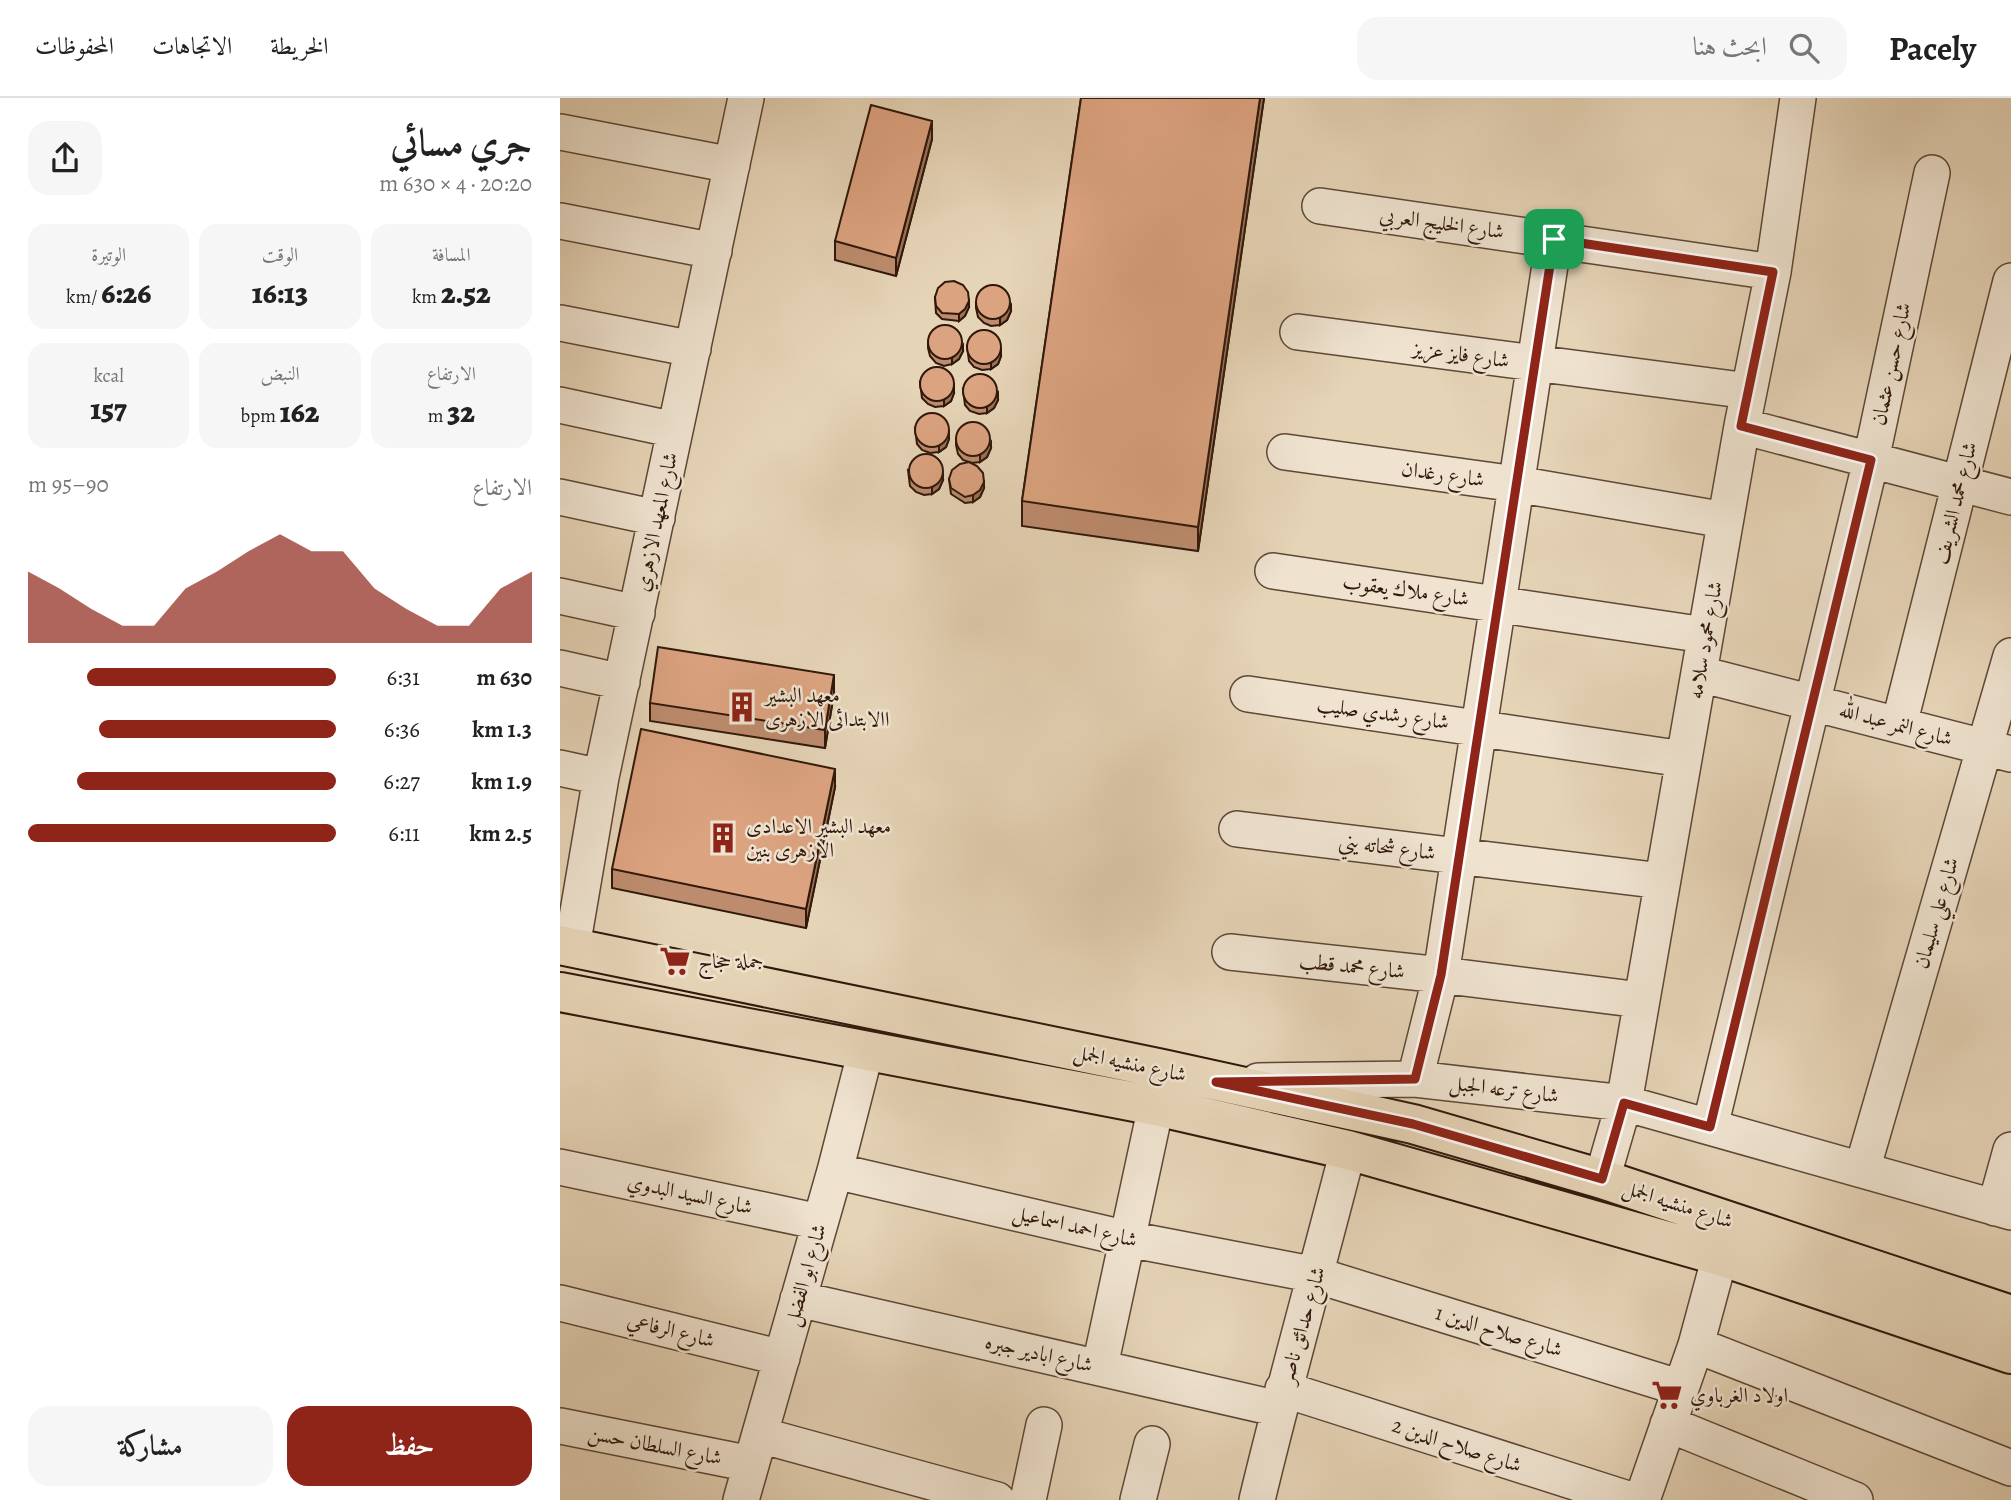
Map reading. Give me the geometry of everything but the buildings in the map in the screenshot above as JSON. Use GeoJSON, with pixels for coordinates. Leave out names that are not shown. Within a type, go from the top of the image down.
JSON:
{"type":"FeatureCollection","features":[{"type":"Feature","properties":{"kind":"main road","name":"شارع منشيه الجمل"},"geometry":{"type":"LineString","coordinates":[[566,946],[1413,1124],[1602,1179],[2011,1315]]}},
{"type":"Feature","properties":{"kind":"main road","name":"شارع منشيه الجمل"},"geometry":{"type":"LineString","coordinates":[[560,992],[1156,1105],[1348,1150],[1720,1256],[2011,1354]]}},
{"type":"Feature","properties":{"kind":"street","name":"شارع المعهد الازهري"},"geometry":{"type":"LineString","coordinates":[[566,946],[746,98]]}},
{"type":"Feature","properties":{"kind":"street","name":"شارع محمود سلامه"},"geometry":{"type":"LineString","coordinates":[[1602,1179],[1624,1103],[1741,426],[1773,272],[1798,98]]}},
{"type":"Feature","properties":{"kind":"street"},"geometry":{"type":"LineString","coordinates":[[560,132],[732,165]]}},
{"type":"Feature","properties":{"kind":"street","name":"شارع حسن عثمان"},"geometry":{"type":"LineString","coordinates":[[1710,1127],[1871,460],[1932,173]]}},
{"type":"Feature","properties":{"kind":"street","name":"شارع الخليج العربي"},"geometry":{"type":"LineString","coordinates":[[1320,206],[1773,272]]}},
{"type":"Feature","properties":{"kind":"street"},"geometry":{"type":"LineString","coordinates":[[560,221],[714,251]]}},
{"type":"Feature","properties":{"kind":"street"},"geometry":{"type":"LineString","coordinates":[[1415,1079],[1441,975],[1554,239]]}},
{"type":"Feature","properties":{"kind":"street","name":"شارع محمد الشريف"},"geometry":{"type":"LineString","coordinates":[[1899,725],[2011,282]]}},
{"type":"Feature","properties":{"kind":"street"},"geometry":{"type":"LineString","coordinates":[[560,323],[693,349]]}},
{"type":"Feature","properties":{"kind":"street","name":"شارع فايز عزيز"},"geometry":{"type":"LineString","coordinates":[[1298,332],[1749,391]]}},
{"type":"Feature","properties":{"kind":"street"},"geometry":{"type":"LineString","coordinates":[[560,405],[676,430]]}},
{"type":"Feature","properties":{"kind":"street"},"geometry":{"type":"LineString","coordinates":[[1741,426],[2011,497]]}},
{"type":"Feature","properties":{"kind":"street","name":"شارع رغدان"},"geometry":{"type":"LineString","coordinates":[[1284,452],[1516,484],[1725,520]]}},
{"type":"Feature","properties":{"kind":"street"},"geometry":{"type":"LineString","coordinates":[[560,497],[657,518]]}},
{"type":"Feature","properties":{"kind":"street","name":"شارع ملاك يعقوب"},"geometry":{"type":"LineString","coordinates":[[1272,571],[1705,635]]}},
{"type":"Feature","properties":{"kind":"street"},"geometry":{"type":"LineString","coordinates":[[560,596],[637,613]]}},
{"type":"Feature","properties":{"kind":"street","name":"شارع علي سليمان"},"geometry":{"type":"LineString","coordinates":[[1862,1170],[1998,751],[2011,656]]}},
{"type":"Feature","properties":{"kind":"street"},"geometry":{"type":"LineString","coordinates":[[560,668],[622,682]]}},
{"type":"Feature","properties":{"kind":"street","name":"شارع النمر عبد الله"},"geometry":{"type":"LineString","coordinates":[[1700,674],[1998,751]]}},
{"type":"Feature","properties":{"kind":"street","name":"شارع رشدي صليب"},"geometry":{"type":"LineString","coordinates":[[1248,694],[1683,760]]}},
{"type":"Feature","properties":{"kind":"street"},"geometry":{"type":"LineString","coordinates":[[560,768],[601,777]]}},
{"type":"Feature","properties":{"kind":"street","name":"شارع شحاته يني"},"geometry":{"type":"LineString","coordinates":[[1237,829],[1662,881]]}},
{"type":"Feature","properties":{"kind":"street","name":"شارع محمد قطب"},"geometry":{"type":"LineString","coordinates":[[1230,952],[1641,1000]]}},
{"type":"Feature","properties":{"kind":"street","name":"شارع ابو الفضل"},"geometry":{"type":"LineString","coordinates":[[741,1500],[835,1171],[866,1050]]}},
{"type":"Feature","properties":{"kind":"street","name":"شارع ترعه الجبل"},"geometry":{"type":"LineString","coordinates":[[1216,1082],[1415,1079],[1624,1103]]}},
{"type":"Feature","properties":{"kind":"street"},"geometry":{"type":"LineString","coordinates":[[1624,1103],[2003,1210],[2011,1150]]}},
{"type":"Feature","properties":{"kind":"street"},"geometry":{"type":"LineString","coordinates":[[1100,1366],[1156,1105]]}},
{"type":"Feature","properties":{"kind":"street","name":"شارع حدائق ناصر"},"geometry":{"type":"LineString","coordinates":[[1257,1500],[1281,1399],[1348,1150]]}},
{"type":"Feature","properties":{"kind":"street","name":"شارع السيد البدوي"},"geometry":{"type":"LineString","coordinates":[[560,1167],[820,1222]]}},
{"type":"Feature","properties":{"kind":"street","name":"شارع احمد اسماعيل"},"geometry":{"type":"LineString","coordinates":[[835,1171],[1128,1239],[1316,1275]]}},
{"type":"Feature","properties":{"kind":"street"},"geometry":{"type":"LineString","coordinates":[[1642,1500],[1696,1345],[1720,1256]]}},
{"type":"Feature","properties":{"kind":"street","name":"شارع صلاح الدين 1"},"geometry":{"type":"LineString","coordinates":[[1316,1275],[1681,1388]]}},
{"type":"Feature","properties":{"kind":"street","name":"شارع ابادير جبره"},"geometry":{"type":"LineString","coordinates":[[798,1299],[1100,1366],[1281,1399]]}},
{"type":"Feature","properties":{"kind":"street","name":"شارع الرفاعي"},"geometry":{"type":"LineString","coordinates":[[560,1303],[782,1358]]}},
{"type":"Feature","properties":{"kind":"street"},"geometry":{"type":"LineString","coordinates":[[1696,1345],[2011,1468]]}},
{"type":"Feature","properties":{"kind":"street","name":"شارع صلاح الدين 2"},"geometry":{"type":"LineString","coordinates":[[1281,1399],[1631,1500]]}},
{"type":"Feature","properties":{"kind":"street"},"geometry":{"type":"LineString","coordinates":[[1668,1424],[1855,1500]]}},
{"type":"Feature","properties":{"kind":"street"},"geometry":{"type":"LineString","coordinates":[[1028,1500],[1044,1425]]}},
{"type":"Feature","properties":{"kind":"street","name":"شارع السلطان حسن"},"geometry":{"type":"LineString","coordinates":[[560,1426],[755,1449],[997,1500]]}},
{"type":"Feature","properties":{"kind":"street"},"geometry":{"type":"LineString","coordinates":[[1138,1500],[1152,1444]]}},
{"type":"Feature","properties":{"kind":"place","name":"معهد البشير االابتدائى الازهرى"},"geometry":{"type":"Point","coordinates":[742,707]}},
{"type":"Feature","properties":{"kind":"place","name":"معهد البشير الاعدادى الازهرى بنين"},"geometry":{"type":"Point","coordinates":[723,838]}},
{"type":"Feature","properties":{"kind":"place","name":"جملة حجاج"},"geometry":{"type":"Point","coordinates":[675,961]}},
{"type":"Feature","properties":{"kind":"place","name":"اولاد الغرباوي"},"geometry":{"type":"Point","coordinates":[1667,1395]}},
{"type":"Feature","properties":{"kind":"route"},"geometry":{"type":"LineString","coordinates":[[1554,239],[1773,272],[1741,426],[1871,460],[1710,1127],[1624,1103],[1602,1179],[1413,1124],[1216,1082],[1415,1079],[1441,975],[1554,239]]}}]}
